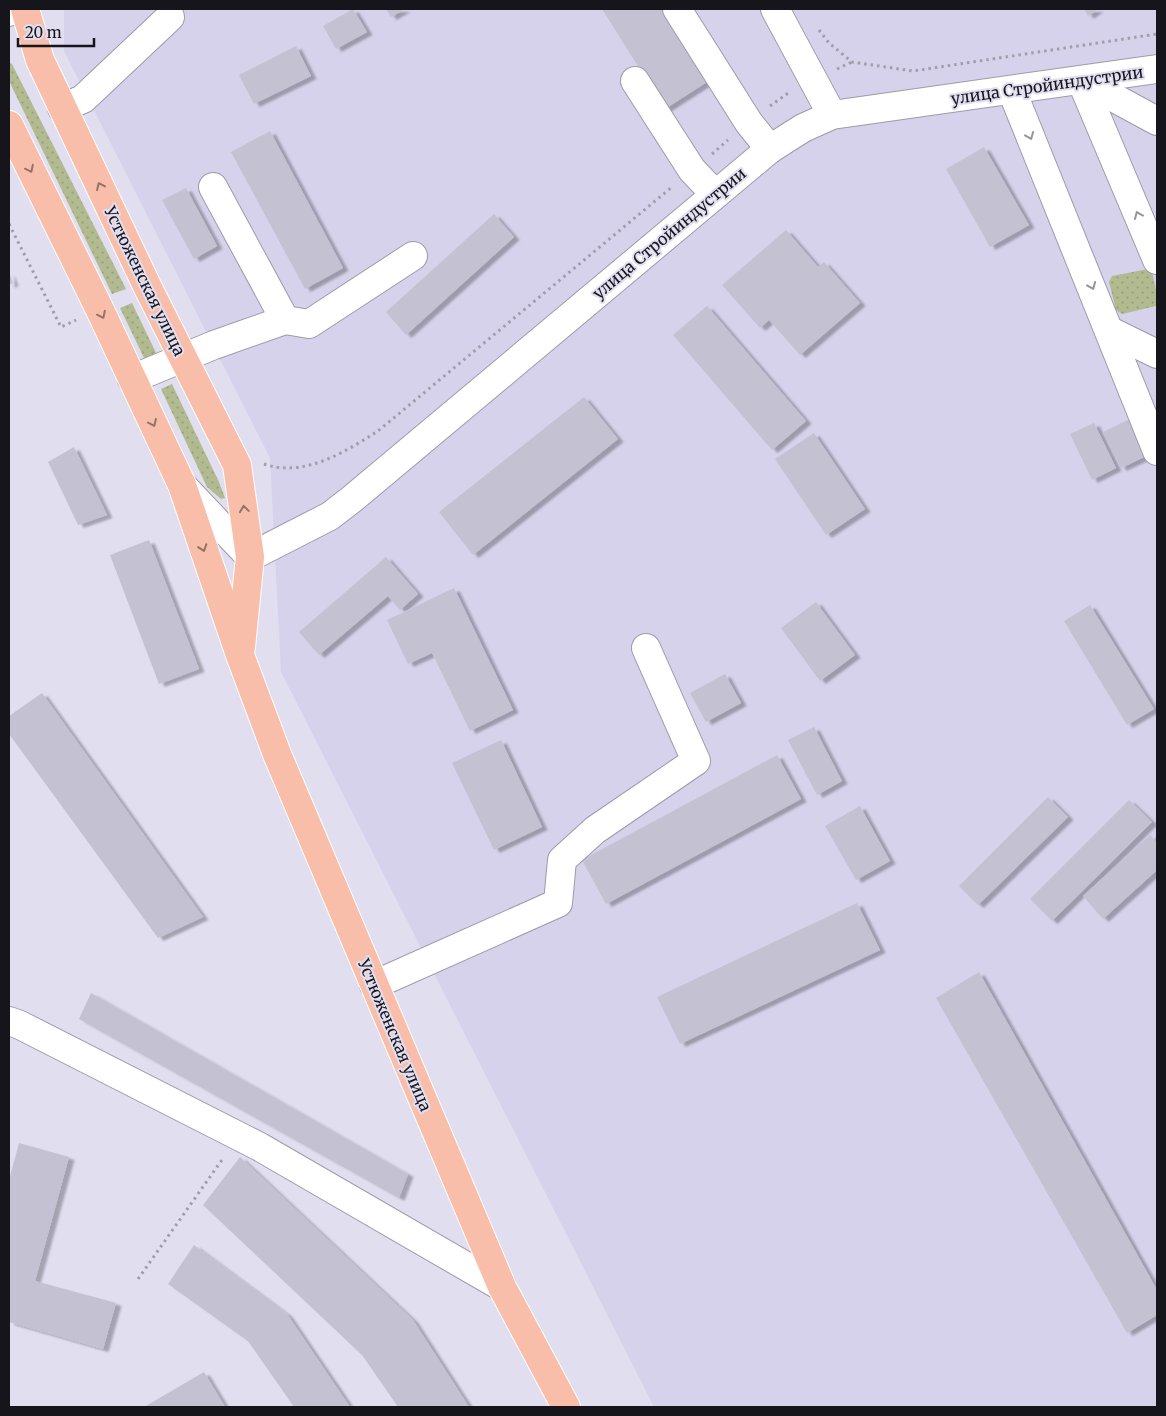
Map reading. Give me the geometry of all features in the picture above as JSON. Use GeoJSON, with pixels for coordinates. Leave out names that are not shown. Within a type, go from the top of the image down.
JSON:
{"type":"FeatureCollection","features":[{"type":"Feature","properties":{"kind":"main road","name":"Устюженская улица"},"geometry":{"type":"LineString","coordinates":[[23,9],[40,60],[62,108],[182,358],[238,465],[250,557],[240,656]]}},
{"type":"Feature","properties":{"kind":"main road","name":"Устюженская улица"},"geometry":{"type":"LineString","coordinates":[[9,125],[182,485],[240,656],[277,754],[502,1287],[566,1407]]}},
{"type":"Feature","properties":{"kind":"street"},"geometry":{"type":"LineString","coordinates":[[9,12],[23,9]]}},
{"type":"Feature","properties":{"kind":"street"},"geometry":{"type":"LineString","coordinates":[[677,9],[749,123],[770,149]]}},
{"type":"Feature","properties":{"kind":"street"},"geometry":{"type":"LineString","coordinates":[[774,9],[832,115]]}},
{"type":"Feature","properties":{"kind":"street"},"geometry":{"type":"LineString","coordinates":[[62,108],[84,99],[170,17]]}},
{"type":"Feature","properties":{"kind":"street","name":"улица Стройиндустрии"},"geometry":{"type":"LineString","coordinates":[[250,557],[330,516],[352,499],[715,194],[770,149],[803,128],[832,115],[1157,69]]}},
{"type":"Feature","properties":{"kind":"street"},"geometry":{"type":"LineString","coordinates":[[1081,80],[1157,121]]}},
{"type":"Feature","properties":{"kind":"street"},"geometry":{"type":"LineString","coordinates":[[1081,80],[1157,260]]}},
{"type":"Feature","properties":{"kind":"street"},"geometry":{"type":"LineString","coordinates":[[635,81],[692,170],[715,194]]}},
{"type":"Feature","properties":{"kind":"street"},"geometry":{"type":"LineString","coordinates":[[1012,91],[1157,451]]}},
{"type":"Feature","properties":{"kind":"street"},"geometry":{"type":"LineString","coordinates":[[213,187],[285,320]]}},
{"type":"Feature","properties":{"kind":"street"},"geometry":{"type":"LineString","coordinates":[[132,379],[182,358],[285,320],[310,324],[413,256]]}},
{"type":"Feature","properties":{"kind":"street"},"geometry":{"type":"LineString","coordinates":[[1110,331],[1157,354]]}},
{"type":"Feature","properties":{"kind":"street","name":"Устюженская улица"},"geometry":{"type":"LineString","coordinates":[[182,485],[250,557]]}},
{"type":"Feature","properties":{"kind":"street"},"geometry":{"type":"LineString","coordinates":[[374,985],[558,903],[562,860],[595,830],[696,761],[646,648]]}},
{"type":"Feature","properties":{"kind":"street"},"geometry":{"type":"LineString","coordinates":[[9,1021],[260,1147],[502,1287]]}},
{"type":"Feature","properties":{"kind":"path"},"geometry":{"type":"LineString","coordinates":[[818,29],[829,43],[852,62],[913,71],[1157,34]]}},
{"type":"Feature","properties":{"kind":"path"},"geometry":{"type":"LineString","coordinates":[[9,224],[61,326]]}},
{"type":"Feature","properties":{"kind":"path"},"geometry":{"type":"LineString","coordinates":[[138,1279],[238,1136]]}},
{"type":"Feature","properties":{"kind":"shaded area"},"geometry":{"type":"Polygon","coordinates":[[[64,9],[1157,9],[1157,1407],[654,1407],[281,672],[270,458],[64,51],[64,9]]]}},
{"type":"Feature","properties":{"kind":"green space"},"geometry":{"type":"Polygon","coordinates":[[[9,62],[12,64],[126,289],[112,294],[9,81],[9,62]]]}},
{"type":"Feature","properties":{"kind":"green space"},"geometry":{"type":"Polygon","coordinates":[[[1148,269],[1152,272],[1157,294],[1156,306],[1122,314],[1116,310],[1109,282],[1112,276],[1148,269]]]}},
{"type":"Feature","properties":{"kind":"green space"},"geometry":{"type":"Polygon","coordinates":[[[132,303],[158,357],[146,362],[120,308],[132,303]]]}},
{"type":"Feature","properties":{"kind":"green space"},"geometry":{"type":"Polygon","coordinates":[[[172,384],[225,498],[221,499],[207,487],[161,389],[172,384]]]}},
{"type":"Feature","properties":{"kind":"building"},"geometry":{"type":"Polygon","coordinates":[[[353,9],[367,32],[336,49],[323,26],[353,9]]]}},
{"type":"Feature","properties":{"kind":"building"},"geometry":{"type":"Polygon","coordinates":[[[386,9],[405,9],[391,17],[386,9]]]}},
{"type":"Feature","properties":{"kind":"building"},"geometry":{"type":"Polygon","coordinates":[[[602,9],[665,9],[710,80],[665,109],[602,9]]]}},
{"type":"Feature","properties":{"kind":"building"},"geometry":{"type":"Polygon","coordinates":[[[1084,9],[1098,9],[1088,16],[1084,9]]]}},
{"type":"Feature","properties":{"kind":"building"},"geometry":{"type":"Polygon","coordinates":[[[296,46],[311,76],[254,104],[239,75],[296,46]]]}},
{"type":"Feature","properties":{"kind":"building"},"geometry":{"type":"Polygon","coordinates":[[[270,131],[343,268],[305,289],[231,152],[270,131]]]}},
{"type":"Feature","properties":{"kind":"building"},"geometry":{"type":"Polygon","coordinates":[[[984,147],[1029,225],[990,247],[946,169],[984,147]]]}},
{"type":"Feature","properties":{"kind":"building"},"geometry":{"type":"Polygon","coordinates":[[[186,188],[217,246],[194,259],[162,200],[186,188]]]}},
{"type":"Feature","properties":{"kind":"building"},"geometry":{"type":"Polygon","coordinates":[[[494,214],[514,237],[406,335],[386,312],[494,214]]]}},
{"type":"Feature","properties":{"kind":"building"},"geometry":{"type":"Polygon","coordinates":[[[786,230],[818,267],[824,262],[860,303],[800,355],[769,320],[760,328],[722,285],[786,230]]]}},
{"type":"Feature","properties":{"kind":"building"},"geometry":{"type":"Polygon","coordinates":[[[9,272],[13,283],[9,285],[9,272]]]}},
{"type":"Feature","properties":{"kind":"building"},"geometry":{"type":"Polygon","coordinates":[[[707,306],[806,421],[772,450],[673,335],[707,306]]]}},
{"type":"Feature","properties":{"kind":"building"},"geometry":{"type":"Polygon","coordinates":[[[584,397],[618,439],[473,555],[439,512],[584,397]]]}},
{"type":"Feature","properties":{"kind":"building"},"geometry":{"type":"Polygon","coordinates":[[[1157,406],[1157,451],[1121,468],[1103,432],[1157,406]]]}},
{"type":"Feature","properties":{"kind":"building"},"geometry":{"type":"Polygon","coordinates":[[[1094,423],[1116,468],[1092,480],[1070,434],[1094,423]]]}},
{"type":"Feature","properties":{"kind":"building"},"geometry":{"type":"Polygon","coordinates":[[[814,433],[865,509],[826,535],[775,459],[814,433]]]}},
{"type":"Feature","properties":{"kind":"building"},"geometry":{"type":"Polygon","coordinates":[[[74,447],[107,515],[78,525],[48,462],[74,447]]]}},
{"type":"Feature","properties":{"kind":"building"},"geometry":{"type":"Polygon","coordinates":[[[149,540],[199,669],[159,684],[110,555],[149,540]]]}},
{"type":"Feature","properties":{"kind":"building"},"geometry":{"type":"Polygon","coordinates":[[[386,557],[418,594],[400,610],[388,596],[319,655],[299,632],[386,557]]]}},
{"type":"Feature","properties":{"kind":"building"},"geometry":{"type":"Polygon","coordinates":[[[454,588],[513,710],[470,731],[432,653],[408,664],[387,620],[454,588]]]}},
{"type":"Feature","properties":{"kind":"building"},"geometry":{"type":"Polygon","coordinates":[[[816,602],[855,655],[820,681],[781,628],[816,602]]]}},
{"type":"Feature","properties":{"kind":"building"},"geometry":{"type":"Polygon","coordinates":[[[1090,605],[1154,709],[1127,725],[1064,621],[1090,605]]]}},
{"type":"Feature","properties":{"kind":"building"},"geometry":{"type":"Polygon","coordinates":[[[725,674],[741,703],[706,722],[690,693],[725,674]]]}},
{"type":"Feature","properties":{"kind":"building"},"geometry":{"type":"Polygon","coordinates":[[[42,693],[203,917],[158,938],[9,734],[9,716],[42,693]]]}},
{"type":"Feature","properties":{"kind":"building"},"geometry":{"type":"Polygon","coordinates":[[[814,727],[842,781],[817,795],[788,740],[814,727]]]}},
{"type":"Feature","properties":{"kind":"building"},"geometry":{"type":"Polygon","coordinates":[[[501,740],[542,827],[494,850],[452,763],[501,740]]]}},
{"type":"Feature","properties":{"kind":"building"},"geometry":{"type":"Polygon","coordinates":[[[777,755],[801,799],[606,904],[582,860],[777,755]]]}},
{"type":"Feature","properties":{"kind":"building"},"geometry":{"type":"Polygon","coordinates":[[[1048,797],[1068,817],[978,905],[959,886],[1048,797]]]}},
{"type":"Feature","properties":{"kind":"building"},"geometry":{"type":"Polygon","coordinates":[[[1129,800],[1152,822],[1052,921],[1030,899],[1129,800]]]}},
{"type":"Feature","properties":{"kind":"building"},"geometry":{"type":"Polygon","coordinates":[[[860,806],[890,861],[856,880],[825,826],[860,806]]]}},
{"type":"Feature","properties":{"kind":"building"},"geometry":{"type":"Polygon","coordinates":[[[1150,835],[1157,843],[1157,870],[1103,919],[1083,896],[1150,835]]]}},
{"type":"Feature","properties":{"kind":"building"},"geometry":{"type":"Polygon","coordinates":[[[857,903],[880,950],[680,1044],[657,997],[857,903]]]}},
{"type":"Feature","properties":{"kind":"building"},"geometry":{"type":"Polygon","coordinates":[[[979,972],[1157,1290],[1157,1315],[1127,1333],[936,998],[979,972]]]}},
{"type":"Feature","properties":{"kind":"building"},"geometry":{"type":"Polygon","coordinates":[[[91,993],[408,1174],[399,1198],[79,1019],[91,993]]]}},
{"type":"Feature","properties":{"kind":"building"},"geometry":{"type":"Polygon","coordinates":[[[19,1143],[69,1157],[35,1281],[116,1303],[103,1349],[9,1322],[9,1180],[19,1143]]]}},
{"type":"Feature","properties":{"kind":"building"},"geometry":{"type":"Polygon","coordinates":[[[240,1157],[413,1320],[469,1407],[398,1407],[362,1355],[203,1205],[240,1157]]]}},
{"type":"Feature","properties":{"kind":"building"},"geometry":{"type":"Polygon","coordinates":[[[194,1245],[287,1314],[350,1407],[294,1407],[248,1341],[168,1284],[194,1245]]]}},
{"type":"Feature","properties":{"kind":"building"},"geometry":{"type":"Polygon","coordinates":[[[204,1372],[225,1407],[144,1407],[204,1372]]]}}]}
